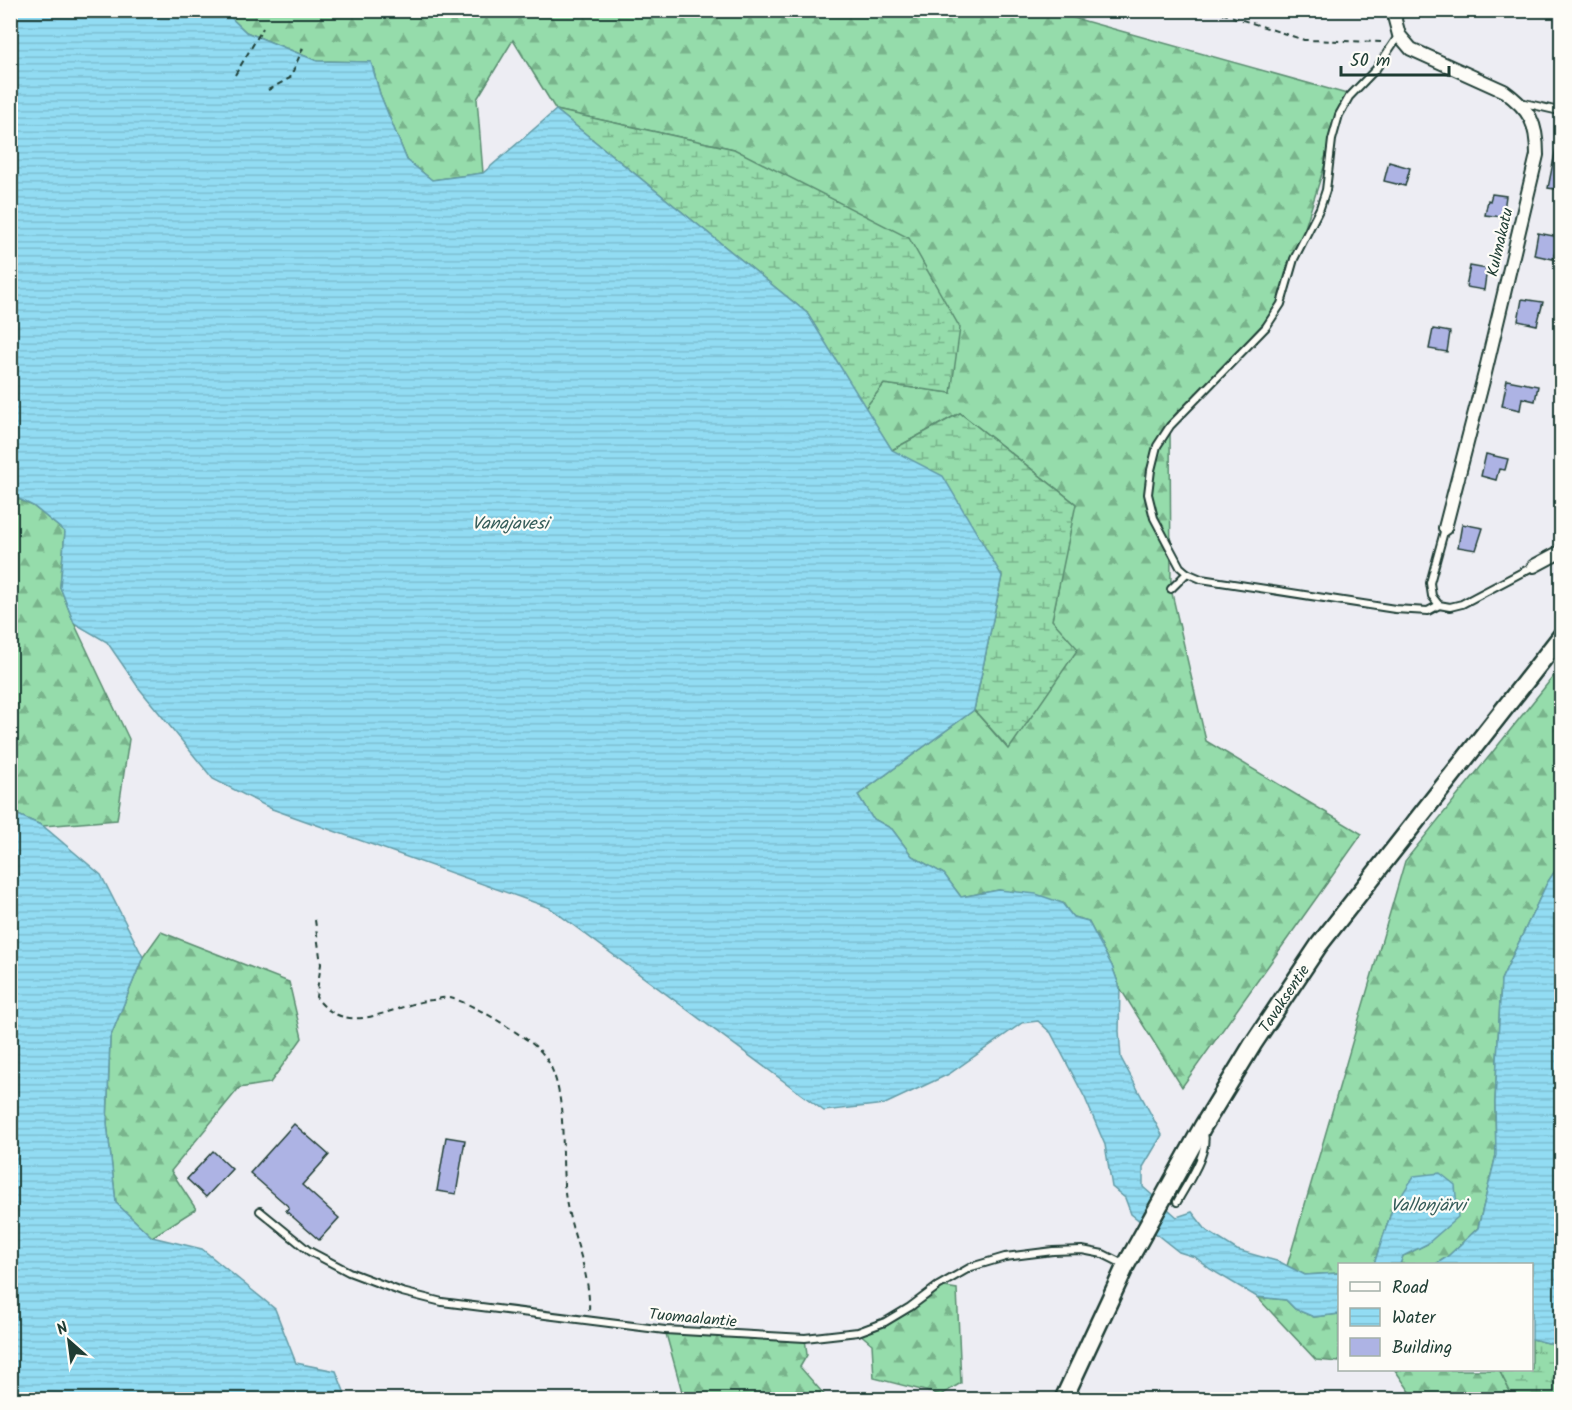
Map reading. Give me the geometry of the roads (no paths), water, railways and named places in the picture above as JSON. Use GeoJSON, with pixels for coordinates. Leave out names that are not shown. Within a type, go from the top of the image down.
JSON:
{"type":"FeatureCollection","features":[{"type":"Feature","properties":{"kind":"main road","name":"Tavaksentie"},"geometry":{"type":"LineString","coordinates":[[1063,1400],[1126,1265],[1143,1236],[1171,1198],[1203,1126],[1253,1044],[1319,945],[1562,635]]}},
{"type":"Feature","properties":{"kind":"street"},"geometry":{"type":"LineString","coordinates":[[1396,10],[1396,39]]}},
{"type":"Feature","properties":{"kind":"street","name":"Kulmakatu"},"geometry":{"type":"LineString","coordinates":[[1396,39],[1504,92],[1517,101],[1530,117],[1537,133],[1537,155],[1488,362],[1445,528]]}},
{"type":"Feature","properties":{"kind":"street"},"geometry":{"type":"LineString","coordinates":[[1534,566],[1562,551]]}},
{"type":"Feature","properties":{"kind":"lane"},"geometry":{"type":"LineString","coordinates":[[1396,39],[1376,69],[1349,97],[1339,115],[1332,140],[1326,190],[1320,208],[1294,259],[1281,304],[1266,327],[1170,426],[1157,446],[1148,494],[1154,518],[1180,567],[1201,579],[1395,609],[1428,611],[1439,605]]}},
{"type":"Feature","properties":{"kind":"lane"},"geometry":{"type":"LineString","coordinates":[[1517,101],[1559,111]]}},
{"type":"Feature","properties":{"kind":"lane"},"geometry":{"type":"LineString","coordinates":[[1445,528],[1430,583],[1432,597],[1439,605],[1450,607],[1462,604],[1534,566]]}},
{"type":"Feature","properties":{"kind":"lane"},"geometry":{"type":"LineString","coordinates":[[1171,589],[1187,573]]}},
{"type":"Feature","properties":{"kind":"lane","name":"Tuomaalantie"},"geometry":{"type":"LineString","coordinates":[[260,1211],[309,1251],[349,1272],[402,1292],[442,1302],[665,1330],[805,1338],[831,1336],[858,1332],[885,1322],[971,1267],[1005,1257],[1082,1250],[1103,1254],[1126,1265]]}},
{"type":"Feature","properties":{"kind":"water","name":"Vanajavesi"},"geometry":{"type":"Polygon","coordinates":[[[10,11],[224,11],[246,32],[317,61],[371,62],[380,94],[407,160],[432,180],[483,173],[556,110],[807,313],[892,450],[943,476],[1002,576],[974,710],[858,795],[872,818],[892,829],[912,856],[944,874],[961,897],[999,890],[1036,894],[1062,903],[1073,917],[1088,921],[1112,966],[1120,988],[1121,1058],[1162,1135],[1143,1167],[1143,1187],[1177,1217],[1192,1212],[1207,1231],[1237,1250],[1280,1262],[1305,1275],[1338,1273],[1338,1314],[1314,1317],[1295,1309],[1286,1300],[1257,1297],[1210,1269],[1195,1257],[1179,1252],[1131,1214],[1125,1198],[1112,1187],[1105,1145],[1085,1098],[1051,1033],[1038,1021],[1022,1023],[949,1074],[885,1104],[824,1111],[550,908],[272,809],[213,779],[138,687],[107,642],[74,623],[60,587],[65,532],[33,506],[11,495],[10,11]]]}},
{"type":"Feature","properties":{"kind":"water"},"geometry":{"type":"Polygon","coordinates":[[[11,812],[43,826],[101,875],[143,957],[110,1038],[107,1123],[116,1203],[152,1237],[202,1249],[275,1309],[296,1363],[336,1371],[347,1399],[11,1399],[11,812]]]}},
{"type":"Feature","properties":{"kind":"water","name":"Vallonjärvi"},"geometry":{"type":"Polygon","coordinates":[[[1561,862],[1561,1346],[1533,1339],[1533,1263],[1438,1263],[1478,1228],[1496,1155],[1495,1102],[1501,980],[1547,883],[1561,862]]]}},
{"type":"Feature","properties":{"kind":"water","name":"Vallonjärvi"},"geometry":{"type":"Polygon","coordinates":[[[1440,1173],[1455,1185],[1458,1217],[1427,1244],[1403,1256],[1400,1263],[1374,1263],[1392,1210],[1414,1176],[1440,1173]]]}}]}
